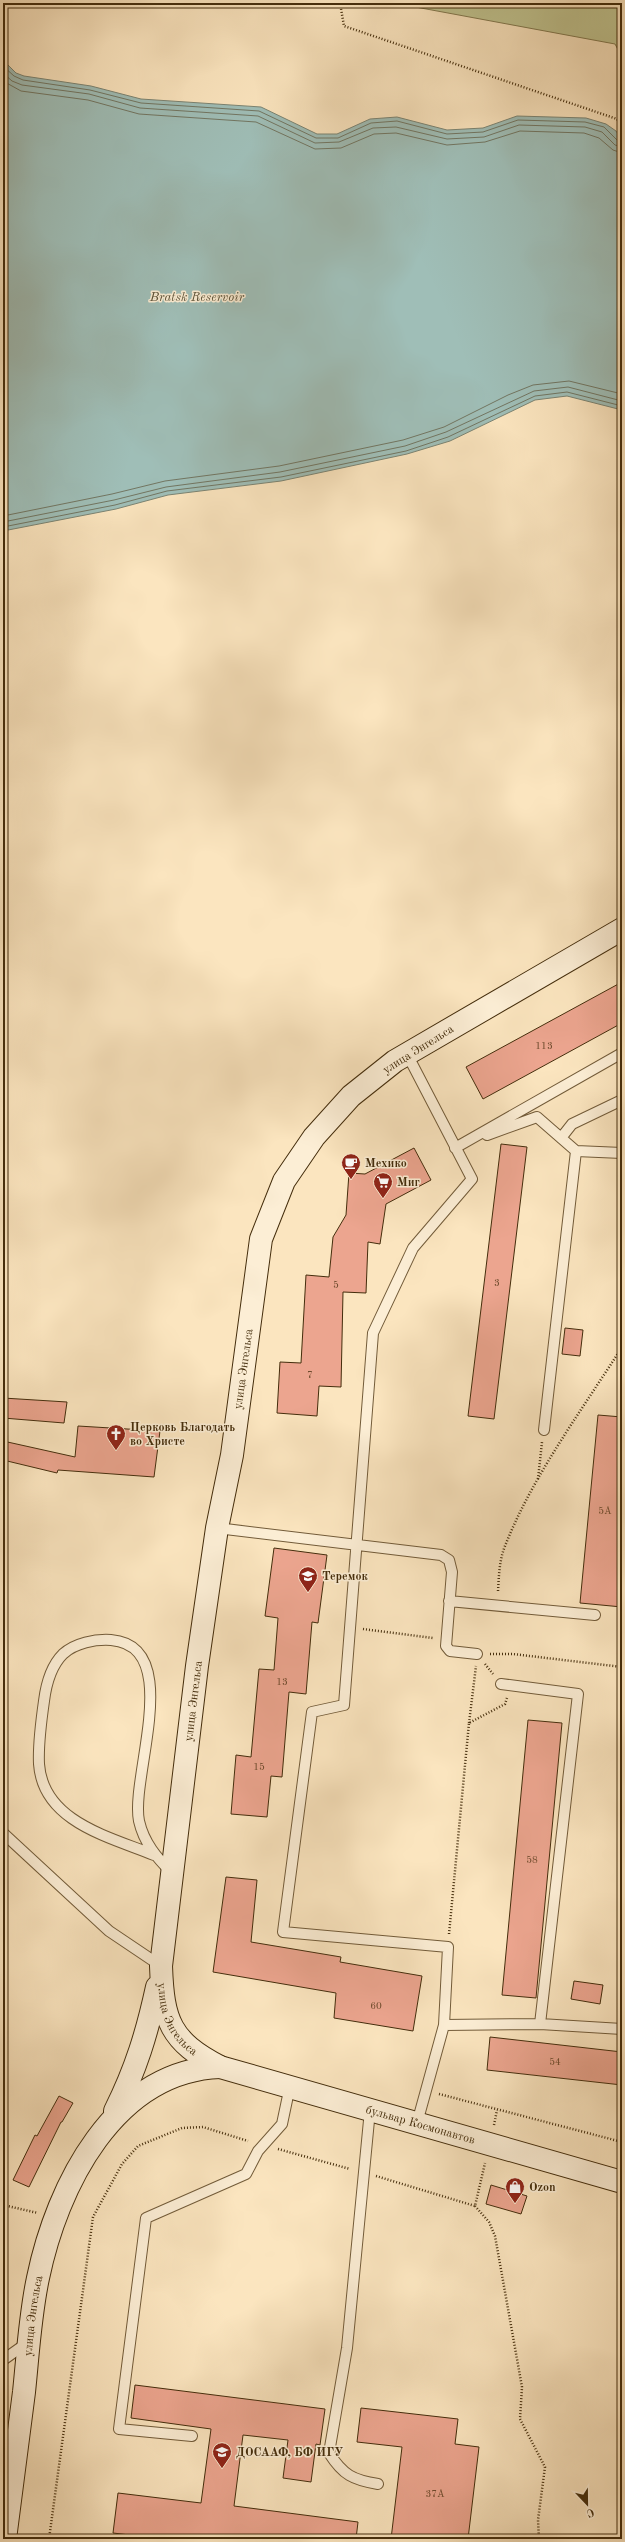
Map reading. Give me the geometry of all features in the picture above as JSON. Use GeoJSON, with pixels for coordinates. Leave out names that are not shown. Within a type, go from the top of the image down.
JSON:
{"type":"FeatureCollection","features":[{"type":"Feature","properties":{"kind":"street","name":"улица Энгельса"},"geometry":{"type":"LineString","coordinates":[[220,2068],[195,2054],[180,2041],[168,2019],[162,1996],[161,1966],[197,1666],[217,1528],[232,1455],[260,1239],[284,1181],[314,1137],[351,1096],[407,1054],[622,929]]}},
{"type":"Feature","properties":{"kind":"street"},"geometry":{"type":"LineString","coordinates":[[111,2120],[133,2074],[147,2035],[161,1966]]}},
{"type":"Feature","properties":{"kind":"street","name":"улица Энгельса"},"geometry":{"type":"LineString","coordinates":[[5,2539],[38,2278],[55,2218],[70,2183],[89,2150],[111,2120],[144,2092],[171,2076],[197,2068],[220,2068]]}},
{"type":"Feature","properties":{"kind":"street","name":"бульвар Космонавтов"},"geometry":{"type":"LineString","coordinates":[[220,2068],[290,2086],[622,2182]]}},
{"type":"Feature","properties":{"kind":"lane"},"geometry":{"type":"LineString","coordinates":[[455,1148],[622,1053]]}},
{"type":"Feature","properties":{"kind":"lane"},"geometry":{"type":"LineString","coordinates":[[407,1054],[472,1179],[413,1248],[373,1333],[344,1705],[312,1712],[283,1932],[448,1947],[444,2025],[417,2123]]}},
{"type":"Feature","properties":{"kind":"lane"},"geometry":{"type":"LineString","coordinates":[[561,1138],[568,1127],[622,1100]]}},
{"type":"Feature","properties":{"kind":"lane"},"geometry":{"type":"LineString","coordinates":[[455,1148],[537,1117],[576,1151],[622,1153]]}},
{"type":"Feature","properties":{"kind":"lane"},"geometry":{"type":"LineString","coordinates":[[544,1430],[576,1151]]}},
{"type":"Feature","properties":{"kind":"lane"},"geometry":{"type":"LineString","coordinates":[[217,1528],[442,1555],[449,1560],[452,1572],[446,1646],[450,1651],[477,1654]]}},
{"type":"Feature","properties":{"kind":"lane"},"geometry":{"type":"LineString","coordinates":[[449,1601],[496,1607],[595,1615]]}},
{"type":"Feature","properties":{"kind":"lane"},"geometry":{"type":"LineString","coordinates":[[154,1855],[82,1825],[71,1818],[52,1802],[43,1784],[39,1765],[40,1735],[46,1690],[52,1669],[63,1654],[76,1645],[92,1641],[112,1640],[128,1645],[140,1656],[147,1668],[151,1683],[152,1700],[137,1796],[139,1820],[144,1838],[154,1855],[172,1873]]}},
{"type":"Feature","properties":{"kind":"lane"},"geometry":{"type":"LineString","coordinates":[[501,1684],[578,1694],[540,2024]]}},
{"type":"Feature","properties":{"kind":"lane"},"geometry":{"type":"LineString","coordinates":[[3,1833],[109,1931],[161,1966]]}},
{"type":"Feature","properties":{"kind":"lane"},"geometry":{"type":"LineString","coordinates":[[444,2025],[540,2024],[622,2029]]}},
{"type":"Feature","properties":{"kind":"lane"},"geometry":{"type":"LineString","coordinates":[[192,2436],[119,2429],[146,2218],[246,2174],[263,2145],[282,2124],[290,2086]]}},
{"type":"Feature","properties":{"kind":"lane"},"geometry":{"type":"LineString","coordinates":[[370,2110],[347,2348],[329,2453],[338,2467],[356,2480],[378,2484]]}},
{"type":"Feature","properties":{"kind":"lane"},"geometry":{"type":"LineString","coordinates":[[3,2360],[30,2341]]}},
{"type":"Feature","properties":{"kind":"path"},"geometry":{"type":"LineString","coordinates":[[340,3],[344,26],[616,120],[622,127]]}},
{"type":"Feature","properties":{"kind":"path"},"geometry":{"type":"LineString","coordinates":[[496,1607],[501,1560],[504,1547],[538,1480],[622,1347]]}},
{"type":"Feature","properties":{"kind":"path"},"geometry":{"type":"LineString","coordinates":[[538,1480],[544,1430]]}},
{"type":"Feature","properties":{"kind":"path"},"geometry":{"type":"LineString","coordinates":[[351,1628],[446,1640]]}},
{"type":"Feature","properties":{"kind":"path"},"geometry":{"type":"LineString","coordinates":[[469,1723],[505,1704],[508,1697],[501,1684],[477,1654]]}},
{"type":"Feature","properties":{"kind":"path"},"geometry":{"type":"LineString","coordinates":[[448,1947],[477,1654]]}},
{"type":"Feature","properties":{"kind":"path"},"geometry":{"type":"LineString","coordinates":[[477,1654],[513,1654],[622,1667]]}},
{"type":"Feature","properties":{"kind":"path"},"geometry":{"type":"LineString","coordinates":[[425,2091],[622,2142]]}},
{"type":"Feature","properties":{"kind":"path"},"geometry":{"type":"LineString","coordinates":[[475,2206],[498,2110]]}},
{"type":"Feature","properties":{"kind":"path"},"geometry":{"type":"LineString","coordinates":[[49,2539],[93,2217],[122,2164],[138,2146],[182,2128],[203,2127],[364,2172],[475,2206],[489,2222],[495,2236],[522,2387],[520,2419],[545,2467],[538,2520],[539,2539]]}},
{"type":"Feature","properties":{"kind":"path"},"geometry":{"type":"LineString","coordinates":[[3,2205],[55,2218]]}},
{"type":"Feature","properties":{"kind":"green space"},"geometry":{"type":"Polygon","coordinates":[[[394,3],[622,3],[622,57],[615,44],[394,3]]]}},
{"type":"Feature","properties":{"kind":"water","name":"Bratsk Reservoir"},"geometry":{"type":"Polygon","coordinates":[[[3,60],[16,73],[24,76],[91,86],[141,99],[261,107],[317,134],[337,134],[370,119],[397,117],[447,130],[483,128],[517,116],[586,118],[606,124],[616,131],[622,140],[622,410],[567,396],[535,400],[450,441],[407,454],[281,481],[168,495],[116,509],[3,531],[3,60]]]}},
{"type":"Feature","properties":{"kind":"building"},"geometry":{"type":"Polygon","coordinates":[[[622,982],[622,1023],[483,1099],[466,1067],[622,982]]]}},
{"type":"Feature","properties":{"kind":"building"},"geometry":{"type":"Polygon","coordinates":[[[501,1144],[527,1147],[494,1419],[468,1416],[501,1144]]]}},
{"type":"Feature","properties":{"kind":"building"},"geometry":{"type":"Polygon","coordinates":[[[414,1148],[431,1180],[386,1204],[380,1244],[368,1242],[366,1293],[343,1292],[341,1387],[319,1386],[317,1416],[277,1413],[280,1362],[301,1363],[306,1275],[329,1277],[333,1237],[346,1215],[349,1173],[365,1174],[414,1148]]]}},
{"type":"Feature","properties":{"kind":"building"},"geometry":{"type":"Polygon","coordinates":[[[565,1328],[583,1330],[580,1356],[562,1354],[565,1328]]]}},
{"type":"Feature","properties":{"kind":"building"},"geometry":{"type":"Polygon","coordinates":[[[3,1398],[67,1402],[64,1423],[3,1418],[3,1398]]]}},
{"type":"Feature","properties":{"kind":"building"},"geometry":{"type":"Polygon","coordinates":[[[598,1415],[622,1417],[622,1607],[580,1603],[598,1415]]]}},
{"type":"Feature","properties":{"kind":"building","name":"Церковь Благодать во Христе"},"geometry":{"type":"Polygon","coordinates":[[[78,1426],[160,1431],[154,1477],[58,1470],[57,1473],[3,1460],[3,1441],[75,1457],[78,1426]]]}},
{"type":"Feature","properties":{"kind":"building"},"geometry":{"type":"Polygon","coordinates":[[[274,1548],[327,1555],[318,1623],[312,1622],[306,1694],[289,1692],[282,1777],[271,1776],[267,1817],[231,1814],[236,1755],[251,1757],[259,1669],[274,1670],[278,1618],[265,1616],[274,1548]]]}},
{"type":"Feature","properties":{"kind":"building"},"geometry":{"type":"Polygon","coordinates":[[[528,1720],[562,1723],[536,1998],[502,1995],[528,1720]]]}},
{"type":"Feature","properties":{"kind":"building"},"geometry":{"type":"Polygon","coordinates":[[[226,1877],[257,1880],[251,1942],[341,1957],[340,1962],[422,1976],[413,2031],[334,2018],[336,1993],[213,1972],[226,1877]]]}},
{"type":"Feature","properties":{"kind":"building"},"geometry":{"type":"Polygon","coordinates":[[[574,1981],[603,1985],[600,2004],[571,1999],[574,1981]]]}},
{"type":"Feature","properties":{"kind":"building"},"geometry":{"type":"Polygon","coordinates":[[[490,2037],[622,2052],[622,2085],[487,2070],[490,2037]]]}},
{"type":"Feature","properties":{"kind":"building"},"geometry":{"type":"Polygon","coordinates":[[[59,2096],[73,2103],[61,2122],[29,2187],[13,2180],[35,2135],[37,2136],[59,2096]]]}},
{"type":"Feature","properties":{"kind":"building"},"geometry":{"type":"Polygon","coordinates":[[[491,2185],[527,2196],[521,2214],[486,2204],[491,2185]]]}},
{"type":"Feature","properties":{"kind":"building","name":"ДОСААФ, БФ ИГУ"},"geometry":{"type":"Polygon","coordinates":[[[135,2385],[325,2409],[320,2445],[316,2444],[311,2482],[283,2478],[288,2440],[243,2435],[234,2506],[358,2522],[356,2539],[163,2539],[113,2533],[118,2493],[201,2503],[211,2429],[131,2418],[135,2385]]]}},
{"type":"Feature","properties":{"kind":"building"},"geometry":{"type":"Polygon","coordinates":[[[361,2408],[458,2419],[455,2444],[479,2447],[468,2539],[391,2539],[402,2447],[357,2442],[361,2408]]]}},
{"type":"Feature","properties":{"kind":"place","name":"Мехико"},"geometry":{"type":"Point","coordinates":[351,1180]}},
{"type":"Feature","properties":{"kind":"place","name":"Миг"},"geometry":{"type":"Point","coordinates":[383,1199]}},
{"type":"Feature","properties":{"kind":"place","name":"Церковь Благодать во Христе"},"geometry":{"type":"Point","coordinates":[116,1451]}},
{"type":"Feature","properties":{"kind":"place","name":"Теремок"},"geometry":{"type":"Point","coordinates":[308,1593]}},
{"type":"Feature","properties":{"kind":"place","name":"Ozon"},"geometry":{"type":"Point","coordinates":[515,2204]}},
{"type":"Feature","properties":{"kind":"place","name":"ДОСААФ, БФ ИГУ"},"geometry":{"type":"Point","coordinates":[222,2469]}}]}
